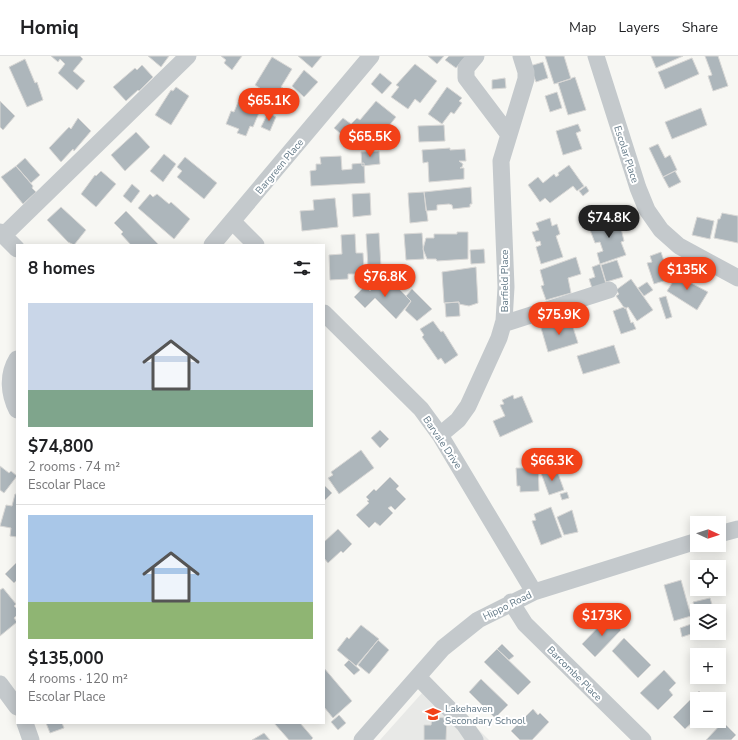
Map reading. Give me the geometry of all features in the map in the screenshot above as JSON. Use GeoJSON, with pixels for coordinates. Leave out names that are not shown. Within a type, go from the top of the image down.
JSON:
{"type":"FeatureCollection","features":[{"type":"Feature","properties":{"kind":"street"},"geometry":{"type":"LineString","coordinates":[[16,248],[2,233],[162,83],[188,56]]}},
{"type":"Feature","properties":{"kind":"street","name":"Bargreen Place"},"geometry":{"type":"LineString","coordinates":[[232,221],[371,56]]}},
{"type":"Feature","properties":{"kind":"street"},"geometry":{"type":"LineString","coordinates":[[476,56],[466,68],[466,78],[509,135]]}},
{"type":"Feature","properties":{"kind":"street","name":"Barfield Place"},"geometry":{"type":"LineString","coordinates":[[440,435],[458,420],[468,406],[478,386],[503,324],[506,304],[506,287],[500,175],[501,161],[526,79],[526,72],[521,56]]}},
{"type":"Feature","properties":{"kind":"street","name":"Escolar Place"},"geometry":{"type":"LineString","coordinates":[[596,56],[638,188],[647,210],[661,230],[679,246],[738,278]]}},
{"type":"Feature","properties":{"kind":"street"},"geometry":{"type":"LineString","coordinates":[[213,244],[232,221],[255,244]]}},
{"type":"Feature","properties":{"kind":"street"},"geometry":{"type":"LineString","coordinates":[[503,324],[609,290]]}},
{"type":"Feature","properties":{"kind":"street","name":"Barvale Drive"},"geometry":{"type":"LineString","coordinates":[[325,314],[421,409],[440,435],[534,592]]}},
{"type":"Feature","properties":{"kind":"street"},"geometry":{"type":"LineString","coordinates":[[16,362],[11,377],[10,393],[16,408]]}},
{"type":"Feature","properties":{"kind":"street"},"geometry":{"type":"LineString","coordinates":[[726,533],[738,530]]}},
{"type":"Feature","properties":{"kind":"street","name":"Hippo Road"},"geometry":{"type":"LineString","coordinates":[[362,740],[456,636],[478,620],[511,602],[534,592],[690,543]]}},
{"type":"Feature","properties":{"kind":"street","name":"Barcombe Place"},"geometry":{"type":"LineString","coordinates":[[511,602],[525,624],[643,740]]}},
{"type":"Feature","properties":{"kind":"street"},"geometry":{"type":"LineString","coordinates":[[418,677],[464,724],[475,740]]}},
{"type":"Feature","properties":{"kind":"street"},"geometry":{"type":"LineString","coordinates":[[0,684],[16,706]]}},
{"type":"Feature","properties":{"kind":"street"},"geometry":{"type":"LineString","coordinates":[[25,724],[32,740]]}},
{"type":"Feature","properties":{"kind":"shaded area","name":"Lakehaven Secondary School"},"geometry":{"type":"Polygon","coordinates":[[[431,683],[489,740],[380,740],[431,683]]]}},
{"type":"Feature","properties":{"kind":"building"},"geometry":{"type":"Polygon","coordinates":[[[51,56],[80,56],[83,59],[73,71],[85,81],[77,90],[58,73],[65,64],[60,59],[58,62],[51,56]]]}},
{"type":"Feature","properties":{"kind":"building"},"geometry":{"type":"Polygon","coordinates":[[[148,56],[169,56],[161,67],[148,56]]]}},
{"type":"Feature","properties":{"kind":"building"},"geometry":{"type":"Polygon","coordinates":[[[221,56],[242,56],[232,70],[224,63],[226,60],[221,56]]]}},
{"type":"Feature","properties":{"kind":"building"},"geometry":{"type":"Polygon","coordinates":[[[298,56],[322,56],[312,68],[298,56]]]}},
{"type":"Feature","properties":{"kind":"building"},"geometry":{"type":"Polygon","coordinates":[[[428,56],[444,56],[437,64],[428,56]]]}},
{"type":"Feature","properties":{"kind":"building"},"geometry":{"type":"Polygon","coordinates":[[[449,56],[466,56],[456,68],[445,60],[449,56]]]}},
{"type":"Feature","properties":{"kind":"building"},"geometry":{"type":"Polygon","coordinates":[[[545,56],[564,56],[571,79],[554,84],[545,56]]]}},
{"type":"Feature","properties":{"kind":"building"},"geometry":{"type":"Polygon","coordinates":[[[651,56],[683,56],[656,68],[651,56]]]}},
{"type":"Feature","properties":{"kind":"building"},"geometry":{"type":"Polygon","coordinates":[[[705,56],[718,56],[728,86],[713,91],[708,76],[712,75],[705,56]]]}},
{"type":"Feature","properties":{"kind":"building"},"geometry":{"type":"Polygon","coordinates":[[[272,57],[292,69],[281,87],[283,88],[277,99],[255,85],[272,57]]]}},
{"type":"Feature","properties":{"kind":"building"},"geometry":{"type":"Polygon","coordinates":[[[692,58],[699,74],[665,89],[658,72],[692,58]]]}},
{"type":"Feature","properties":{"kind":"building"},"geometry":{"type":"Polygon","coordinates":[[[25,59],[35,83],[37,82],[43,100],[27,107],[9,67],[25,59]]]}},
{"type":"Feature","properties":{"kind":"building"},"geometry":{"type":"Polygon","coordinates":[[[543,62],[548,78],[536,82],[530,66],[543,62]]]}},
{"type":"Feature","properties":{"kind":"building"},"geometry":{"type":"Polygon","coordinates":[[[415,64],[437,81],[420,103],[415,99],[408,109],[391,97],[399,87],[396,85],[415,64]]]}},
{"type":"Feature","properties":{"kind":"building"},"geometry":{"type":"Polygon","coordinates":[[[142,65],[153,77],[126,101],[113,87],[135,68],[137,70],[142,65]]]}},
{"type":"Feature","properties":{"kind":"building"},"geometry":{"type":"Polygon","coordinates":[[[304,70],[318,82],[304,97],[292,86],[304,70]]]}},
{"type":"Feature","properties":{"kind":"building"},"geometry":{"type":"Polygon","coordinates":[[[380,73],[392,83],[382,94],[371,84],[380,73]]]}},
{"type":"Feature","properties":{"kind":"building"},"geometry":{"type":"Polygon","coordinates":[[[575,77],[586,110],[568,115],[558,83],[575,77]]]}},
{"type":"Feature","properties":{"kind":"building"},"geometry":{"type":"Polygon","coordinates":[[[505,78],[506,88],[492,89],[492,80],[505,78]]]}},
{"type":"Feature","properties":{"kind":"building"},"geometry":{"type":"Polygon","coordinates":[[[176,87],[189,96],[171,125],[155,115],[171,90],[173,91],[176,87]]]}},
{"type":"Feature","properties":{"kind":"building"},"geometry":{"type":"Polygon","coordinates":[[[447,87],[462,98],[459,101],[462,103],[454,114],[451,112],[442,124],[428,114],[447,87]]]}},
{"type":"Feature","properties":{"kind":"building"},"geometry":{"type":"Polygon","coordinates":[[[557,92],[562,108],[550,112],[545,96],[557,92]]]}},
{"type":"Feature","properties":{"kind":"building"},"geometry":{"type":"Polygon","coordinates":[[[241,95],[254,101],[253,104],[261,108],[253,127],[250,126],[246,136],[237,133],[239,129],[226,124],[231,111],[234,112],[241,95]]]}},
{"type":"Feature","properties":{"kind":"building"},"geometry":{"type":"Polygon","coordinates":[[[0,101],[15,116],[3,130],[0,127],[0,101]]]}},
{"type":"Feature","properties":{"kind":"building"},"geometry":{"type":"Polygon","coordinates":[[[376,101],[396,117],[388,127],[385,125],[369,144],[361,137],[354,145],[334,128],[343,118],[351,124],[357,118],[360,120],[376,101]]]}},
{"type":"Feature","properties":{"kind":"building"},"geometry":{"type":"Polygon","coordinates":[[[701,108],[707,125],[672,139],[665,122],[701,108]]]}},
{"type":"Feature","properties":{"kind":"building"},"geometry":{"type":"Polygon","coordinates":[[[268,113],[276,117],[270,131],[261,127],[268,113]]]}},
{"type":"Feature","properties":{"kind":"building"},"geometry":{"type":"Polygon","coordinates":[[[78,118],[91,131],[74,151],[73,149],[61,162],[49,148],[69,127],[71,129],[78,118]]]}},
{"type":"Feature","properties":{"kind":"building"},"geometry":{"type":"Polygon","coordinates":[[[578,124],[581,131],[576,133],[582,149],[563,155],[556,131],[578,124]]]}},
{"type":"Feature","properties":{"kind":"building"},"geometry":{"type":"Polygon","coordinates":[[[444,125],[445,141],[419,142],[418,126],[444,125]]]}},
{"type":"Feature","properties":{"kind":"building"},"geometry":{"type":"Polygon","coordinates":[[[136,132],[150,147],[125,171],[111,155],[136,132]]]}},
{"type":"Feature","properties":{"kind":"building"},"geometry":{"type":"Polygon","coordinates":[[[658,144],[665,158],[670,155],[677,170],[663,177],[649,148],[658,144]]]}},
{"type":"Feature","properties":{"kind":"building"},"geometry":{"type":"Polygon","coordinates":[[[450,148],[450,150],[465,149],[466,161],[459,161],[463,164],[460,168],[464,168],[464,179],[429,182],[428,162],[423,163],[422,150],[450,148]]]}},
{"type":"Feature","properties":{"kind":"building"},"geometry":{"type":"Polygon","coordinates":[[[379,151],[380,164],[362,166],[361,152],[379,151]]]}},
{"type":"Feature","properties":{"kind":"building"},"geometry":{"type":"Polygon","coordinates":[[[164,154],[176,164],[163,182],[150,171],[164,154]]]}},
{"type":"Feature","properties":{"kind":"building"},"geometry":{"type":"Polygon","coordinates":[[[341,156],[342,170],[352,169],[352,164],[364,163],[365,183],[311,186],[310,171],[316,170],[316,164],[321,164],[320,157],[341,156]]]}},
{"type":"Feature","properties":{"kind":"building"},"geometry":{"type":"Polygon","coordinates":[[[185,157],[217,183],[204,199],[177,177],[182,171],[177,167],[185,157]]]}},
{"type":"Feature","properties":{"kind":"building"},"geometry":{"type":"Polygon","coordinates":[[[25,158],[40,175],[31,183],[16,166],[25,158]]]}},
{"type":"Feature","properties":{"kind":"building"},"geometry":{"type":"Polygon","coordinates":[[[569,165],[584,186],[577,191],[573,186],[550,203],[545,198],[540,202],[528,185],[538,177],[543,183],[554,174],[556,177],[559,175],[558,173],[569,165]]]}},
{"type":"Feature","properties":{"kind":"building"},"geometry":{"type":"Polygon","coordinates":[[[16,166],[33,186],[32,188],[36,192],[23,204],[1,177],[16,166]]]}},
{"type":"Feature","properties":{"kind":"building"},"geometry":{"type":"Polygon","coordinates":[[[101,171],[116,184],[96,207],[81,194],[95,175],[96,176],[101,171]]]}},
{"type":"Feature","properties":{"kind":"building"},"geometry":{"type":"Polygon","coordinates":[[[675,171],[681,182],[669,188],[663,177],[675,171]]]}},
{"type":"Feature","properties":{"kind":"building"},"geometry":{"type":"Polygon","coordinates":[[[132,184],[140,191],[131,203],[123,196],[132,184]]]}},
{"type":"Feature","properties":{"kind":"building"},"geometry":{"type":"Polygon","coordinates":[[[586,186],[589,191],[583,196],[579,191],[586,186]]]}},
{"type":"Feature","properties":{"kind":"building"},"geometry":{"type":"Polygon","coordinates":[[[471,187],[472,204],[470,204],[470,207],[453,209],[452,205],[449,204],[437,205],[437,210],[426,211],[424,192],[471,187]]]}},
{"type":"Feature","properties":{"kind":"building"},"geometry":{"type":"Polygon","coordinates":[[[424,192],[428,221],[410,223],[408,193],[424,192]]]}},
{"type":"Feature","properties":{"kind":"building"},"geometry":{"type":"Polygon","coordinates":[[[370,193],[371,215],[353,217],[352,194],[370,193]]]}},
{"type":"Feature","properties":{"kind":"building"},"geometry":{"type":"Polygon","coordinates":[[[150,194],[153,197],[157,194],[169,204],[171,202],[190,219],[174,239],[138,208],[150,194]]]}},
{"type":"Feature","properties":{"kind":"building"},"geometry":{"type":"Polygon","coordinates":[[[335,198],[338,227],[302,231],[300,211],[314,210],[313,200],[335,198]]]}},
{"type":"Feature","properties":{"kind":"building"},"geometry":{"type":"Polygon","coordinates":[[[61,207],[86,230],[75,244],[72,244],[68,242],[47,220],[61,207]]]}},
{"type":"Feature","properties":{"kind":"building"},"geometry":{"type":"Polygon","coordinates":[[[126,211],[158,244],[130,244],[121,234],[123,232],[114,223],[126,211]]]}},
{"type":"Feature","properties":{"kind":"building"},"geometry":{"type":"Polygon","coordinates":[[[722,213],[738,216],[738,243],[714,238],[718,219],[720,219],[722,213]]]}},
{"type":"Feature","properties":{"kind":"building"},"geometry":{"type":"Polygon","coordinates":[[[613,217],[614,221],[619,220],[624,241],[621,242],[626,255],[600,264],[597,253],[603,251],[600,242],[595,243],[590,230],[595,228],[593,223],[613,217]]]}},
{"type":"Feature","properties":{"kind":"building"},"geometry":{"type":"Polygon","coordinates":[[[697,217],[714,221],[710,239],[692,235],[697,217]]]}},
{"type":"Feature","properties":{"kind":"building"},"geometry":{"type":"Polygon","coordinates":[[[550,218],[552,226],[557,224],[560,234],[556,236],[563,257],[541,264],[536,247],[541,245],[540,241],[536,242],[532,232],[539,230],[536,223],[550,218]]]}},
{"type":"Feature","properties":{"kind":"building"},"geometry":{"type":"Polygon","coordinates":[[[457,232],[468,232],[468,259],[437,261],[436,259],[427,259],[423,249],[426,238],[434,238],[434,234],[457,234],[457,232]]]}},
{"type":"Feature","properties":{"kind":"building"},"geometry":{"type":"Polygon","coordinates":[[[379,233],[381,267],[368,267],[366,234],[379,233]]]}},
{"type":"Feature","properties":{"kind":"building"},"geometry":{"type":"Polygon","coordinates":[[[422,233],[424,259],[406,260],[404,234],[422,233]]]}},
{"type":"Feature","properties":{"kind":"building"},"geometry":{"type":"Polygon","coordinates":[[[355,234],[356,253],[363,253],[364,270],[358,270],[358,274],[348,274],[348,279],[330,280],[329,255],[342,254],[341,235],[355,234]]]}},
{"type":"Feature","properties":{"kind":"building"},"geometry":{"type":"Polygon","coordinates":[[[484,249],[485,263],[471,264],[470,250],[484,249]]]}},
{"type":"Feature","properties":{"kind":"building"},"geometry":{"type":"Polygon","coordinates":[[[661,252],[670,279],[654,284],[647,263],[652,262],[650,256],[661,252]]]}},
{"type":"Feature","properties":{"kind":"building"},"geometry":{"type":"Polygon","coordinates":[[[576,257],[581,274],[568,278],[571,293],[546,300],[541,286],[544,285],[540,270],[576,257]]]}},
{"type":"Feature","properties":{"kind":"building"},"geometry":{"type":"Polygon","coordinates":[[[617,260],[623,277],[606,282],[601,265],[617,260]]]}},
{"type":"Feature","properties":{"kind":"building"},"geometry":{"type":"Polygon","coordinates":[[[600,264],[607,287],[593,291],[589,279],[595,277],[592,267],[600,264]]]}},
{"type":"Feature","properties":{"kind":"building"},"geometry":{"type":"Polygon","coordinates":[[[476,267],[478,303],[469,306],[459,304],[459,302],[444,303],[442,272],[476,267]]]}},
{"type":"Feature","properties":{"kind":"building"},"geometry":{"type":"Polygon","coordinates":[[[683,273],[693,280],[691,283],[708,292],[697,310],[667,291],[677,275],[681,277],[683,273]]]}},
{"type":"Feature","properties":{"kind":"building"},"geometry":{"type":"Polygon","coordinates":[[[381,279],[391,289],[395,285],[411,301],[396,319],[375,298],[365,308],[354,297],[365,286],[370,291],[381,279]]]}},
{"type":"Feature","properties":{"kind":"building"},"geometry":{"type":"Polygon","coordinates":[[[631,279],[653,310],[637,321],[628,307],[625,309],[616,296],[619,294],[616,290],[631,279]]]}},
{"type":"Feature","properties":{"kind":"building"},"geometry":{"type":"Polygon","coordinates":[[[647,282],[653,290],[644,296],[638,288],[647,282]]]}},
{"type":"Feature","properties":{"kind":"building"},"geometry":{"type":"Polygon","coordinates":[[[412,289],[432,309],[417,321],[405,310],[411,301],[406,296],[412,289]]]}},
{"type":"Feature","properties":{"kind":"building"},"geometry":{"type":"Polygon","coordinates":[[[666,296],[672,317],[666,319],[659,298],[666,296]]]}},
{"type":"Feature","properties":{"kind":"building"},"geometry":{"type":"Polygon","coordinates":[[[459,302],[460,316],[446,317],[445,303],[459,302]]]}},
{"type":"Feature","properties":{"kind":"building"},"geometry":{"type":"Polygon","coordinates":[[[624,307],[626,308],[631,323],[633,322],[636,329],[621,334],[613,311],[624,307]]]}},
{"type":"Feature","properties":{"kind":"building"},"geometry":{"type":"Polygon","coordinates":[[[433,321],[441,332],[443,331],[458,355],[445,364],[441,358],[438,360],[422,337],[424,335],[420,329],[433,321]]]}},
{"type":"Feature","properties":{"kind":"building"},"geometry":{"type":"Polygon","coordinates":[[[571,321],[578,343],[548,352],[541,328],[571,321]]]}},
{"type":"Feature","properties":{"kind":"building"},"geometry":{"type":"Polygon","coordinates":[[[614,345],[620,363],[583,374],[577,356],[614,345]]]}},
{"type":"Feature","properties":{"kind":"building"},"geometry":{"type":"Polygon","coordinates":[[[513,395],[514,399],[522,396],[533,422],[500,437],[493,421],[505,416],[500,405],[504,404],[502,400],[513,395]]]}},
{"type":"Feature","properties":{"kind":"building"},"geometry":{"type":"Polygon","coordinates":[[[380,430],[389,439],[380,448],[371,438],[380,430]]]}},
{"type":"Feature","properties":{"kind":"building"},"geometry":{"type":"Polygon","coordinates":[[[361,450],[374,468],[339,494],[328,478],[333,475],[331,472],[361,450]]]}},
{"type":"Feature","properties":{"kind":"building"},"geometry":{"type":"Polygon","coordinates":[[[527,461],[538,461],[539,491],[520,492],[520,486],[517,486],[516,468],[527,468],[527,461]]]}},
{"type":"Feature","properties":{"kind":"building"},"geometry":{"type":"Polygon","coordinates":[[[0,466],[9,473],[11,471],[16,475],[16,477],[4,493],[0,490],[0,466]]]}},
{"type":"Feature","properties":{"kind":"building"},"geometry":{"type":"Polygon","coordinates":[[[556,468],[564,490],[549,495],[541,473],[556,468]]]}},
{"type":"Feature","properties":{"kind":"building"},"geometry":{"type":"Polygon","coordinates":[[[390,477],[399,486],[396,489],[406,499],[395,510],[391,506],[388,508],[393,513],[380,526],[375,522],[369,528],[356,515],[369,503],[367,501],[369,500],[366,497],[374,489],[376,491],[390,477]]]}},
{"type":"Feature","properties":{"kind":"building"},"geometry":{"type":"Polygon","coordinates":[[[325,486],[332,493],[325,500],[325,486]]]}},
{"type":"Feature","properties":{"kind":"building"},"geometry":{"type":"Polygon","coordinates":[[[567,492],[569,498],[562,500],[560,494],[567,492]]]}},
{"type":"Feature","properties":{"kind":"building"},"geometry":{"type":"Polygon","coordinates":[[[16,494],[16,537],[10,536],[11,528],[0,526],[6,505],[12,506],[16,494]]]}},
{"type":"Feature","properties":{"kind":"building"},"geometry":{"type":"Polygon","coordinates":[[[551,507],[562,537],[541,545],[532,521],[536,520],[534,514],[551,507]]]}},
{"type":"Feature","properties":{"kind":"building"},"geometry":{"type":"Polygon","coordinates":[[[572,510],[578,532],[564,535],[557,517],[572,510]]]}},
{"type":"Feature","properties":{"kind":"building"},"geometry":{"type":"Polygon","coordinates":[[[338,529],[352,544],[343,553],[341,551],[328,563],[325,559],[325,541],[338,529]]]}},
{"type":"Feature","properties":{"kind":"building"},"geometry":{"type":"Polygon","coordinates":[[[16,563],[16,581],[14,583],[5,574],[16,563]]]}},
{"type":"Feature","properties":{"kind":"building"},"geometry":{"type":"Polygon","coordinates":[[[681,580],[690,616],[674,621],[664,585],[681,580]]]}},
{"type":"Feature","properties":{"kind":"building"},"geometry":{"type":"Polygon","coordinates":[[[3,588],[16,604],[14,606],[16,608],[16,616],[14,618],[16,623],[0,636],[0,590],[3,588]]]}},
{"type":"Feature","properties":{"kind":"building"},"geometry":{"type":"Polygon","coordinates":[[[710,598],[712,604],[694,604],[693,602],[710,598]]]}},
{"type":"Feature","properties":{"kind":"building"},"geometry":{"type":"Polygon","coordinates":[[[608,617],[621,630],[595,657],[582,644],[608,617]]]}},
{"type":"Feature","properties":{"kind":"building"},"geometry":{"type":"Polygon","coordinates":[[[690,624],[690,634],[682,637],[680,628],[690,624]]]}},
{"type":"Feature","properties":{"kind":"building"},"geometry":{"type":"Polygon","coordinates":[[[361,625],[379,639],[356,666],[337,650],[347,637],[349,639],[361,625]]]}},
{"type":"Feature","properties":{"kind":"building"},"geometry":{"type":"Polygon","coordinates":[[[624,638],[651,665],[638,678],[612,651],[624,638]]]}},
{"type":"Feature","properties":{"kind":"building"},"geometry":{"type":"Polygon","coordinates":[[[378,640],[389,650],[369,674],[358,665],[378,640]]]}},
{"type":"Feature","properties":{"kind":"building"},"geometry":{"type":"Polygon","coordinates":[[[502,644],[514,656],[509,660],[497,649],[502,644]]]}},
{"type":"Feature","properties":{"kind":"building"},"geometry":{"type":"Polygon","coordinates":[[[497,649],[531,682],[518,695],[484,662],[497,649]]]}},
{"type":"Feature","properties":{"kind":"building"},"geometry":{"type":"Polygon","coordinates":[[[349,660],[360,670],[354,675],[344,665],[349,660]]]}},
{"type":"Feature","properties":{"kind":"building"},"geometry":{"type":"Polygon","coordinates":[[[325,669],[352,701],[333,718],[325,708],[325,669]]]}},
{"type":"Feature","properties":{"kind":"building"},"geometry":{"type":"Polygon","coordinates":[[[664,670],[676,683],[669,690],[673,695],[658,710],[640,693],[664,670]]]}},
{"type":"Feature","properties":{"kind":"building"},"geometry":{"type":"Polygon","coordinates":[[[481,679],[508,705],[495,718],[469,692],[481,679]]]}},
{"type":"Feature","properties":{"kind":"building"},"geometry":{"type":"Polygon","coordinates":[[[690,700],[690,724],[685,729],[673,717],[690,700]]]}},
{"type":"Feature","properties":{"kind":"building"},"geometry":{"type":"Polygon","coordinates":[[[533,709],[538,715],[540,713],[549,722],[532,740],[520,740],[511,731],[533,709]]]}},
{"type":"Feature","properties":{"kind":"building"},"geometry":{"type":"Polygon","coordinates":[[[339,715],[346,723],[338,730],[331,722],[339,715]]]}},
{"type":"Feature","properties":{"kind":"building"},"geometry":{"type":"Polygon","coordinates":[[[432,717],[447,718],[446,740],[424,740],[424,725],[431,725],[432,717]]]}},
{"type":"Feature","properties":{"kind":"building"},"geometry":{"type":"Polygon","coordinates":[[[46,724],[62,724],[64,728],[50,733],[46,724]]]}},
{"type":"Feature","properties":{"kind":"building"},"geometry":{"type":"Polygon","coordinates":[[[275,724],[301,724],[313,738],[311,740],[289,740],[275,724]]]}},
{"type":"Feature","properties":{"kind":"building"},"geometry":{"type":"Polygon","coordinates":[[[726,725],[736,735],[731,740],[706,740],[717,728],[726,728],[726,725]]]}},
{"type":"Feature","properties":{"kind":"building"},"geometry":{"type":"Polygon","coordinates":[[[264,733],[270,740],[252,740],[264,733]]]}},
{"type":"Feature","properties":{"kind":"place","name":"Lakehaven Secondary School"},"geometry":{"type":"Point","coordinates":[433,714]}}]}
